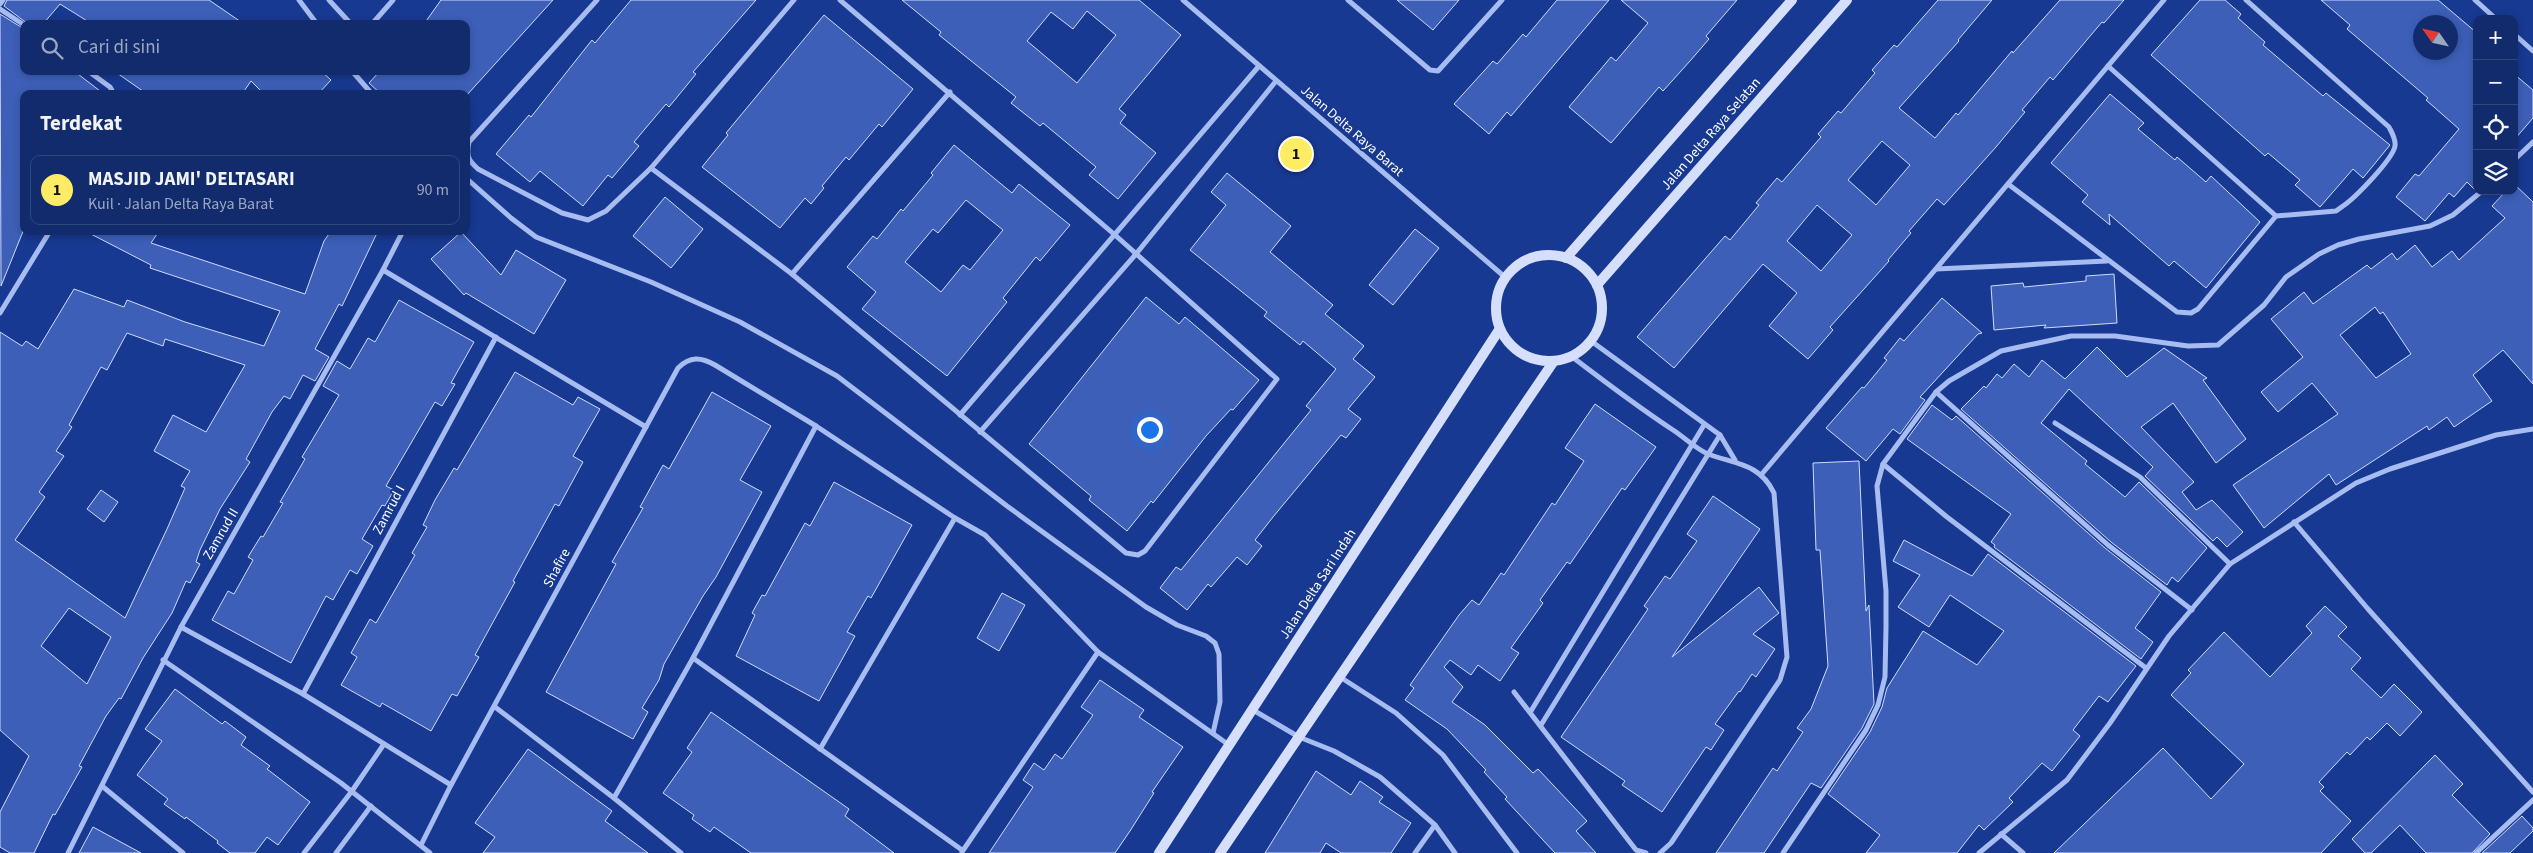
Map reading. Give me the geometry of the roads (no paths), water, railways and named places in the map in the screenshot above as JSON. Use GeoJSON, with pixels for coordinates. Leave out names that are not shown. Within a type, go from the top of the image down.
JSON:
{"type":"FeatureCollection","features":[{"type":"Feature","properties":{"kind":"street"},"geometry":{"type":"LineString","coordinates":[[0,4],[3,0]]}},
{"type":"Feature","properties":{"kind":"street"},"geometry":{"type":"LineString","coordinates":[[299,0],[314,20]]}},
{"type":"Feature","properties":{"kind":"street"},"geometry":{"type":"LineString","coordinates":[[328,0],[347,20]]}},
{"type":"Feature","properties":{"kind":"street"},"geometry":{"type":"LineString","coordinates":[[376,20],[393,0]]}},
{"type":"Feature","properties":{"kind":"street"},"geometry":{"type":"LineString","coordinates":[[470,141],[597,0]]}},
{"type":"Feature","properties":{"kind":"street"},"geometry":{"type":"LineString","coordinates":[[470,163],[478,170],[562,213],[588,220],[606,211],[651,168],[794,0]]}},
{"type":"Feature","properties":{"kind":"street"},"geometry":{"type":"LineString","coordinates":[[651,168],[792,274],[1126,553],[1132,556],[1146,551],[1277,379],[1115,235],[950,92],[840,0]]}},
{"type":"Feature","properties":{"kind":"street","name":"Jalan Delta Raya Barat"},"geometry":{"type":"LineString","coordinates":[[1183,0],[1506,278]]}},
{"type":"Feature","properties":{"kind":"street"},"geometry":{"type":"LineString","coordinates":[[1348,0],[1430,70],[1438,71],[1502,0]]}},
{"type":"Feature","properties":{"kind":"street","name":"Jalan Delta Raya Selatan"},"geometry":{"type":"LineString","coordinates":[[1566,258],[1792,0]]}},
{"type":"Feature","properties":{"kind":"street","name":"Jalan Delta Raya Selatan"},"geometry":{"type":"LineString","coordinates":[[1597,285],[1847,0]]}},
{"type":"Feature","properties":{"kind":"street"},"geometry":{"type":"LineString","coordinates":[[1761,475],[2164,0]]}},
{"type":"Feature","properties":{"kind":"street"},"geometry":{"type":"LineString","coordinates":[[2008,184],[2177,312],[2191,314],[2198,309],[2276,216],[2336,211],[2343,206],[2388,158],[2395,147],[2394,136],[2389,127],[2246,0]]}},
{"type":"Feature","properties":{"kind":"street"},"geometry":{"type":"LineString","coordinates":[[2474,0],[2491,15]]}},
{"type":"Feature","properties":{"kind":"street"},"geometry":{"type":"LineString","coordinates":[[0,9],[20,22]]}},
{"type":"Feature","properties":{"kind":"street"},"geometry":{"type":"LineString","coordinates":[[2518,38],[2533,51]]}},
{"type":"Feature","properties":{"kind":"street"},"geometry":{"type":"LineString","coordinates":[[960,415],[1260,66]]}},
{"type":"Feature","properties":{"kind":"street"},"geometry":{"type":"LineString","coordinates":[[2108,66],[2276,216]]}},
{"type":"Feature","properties":{"kind":"street"},"geometry":{"type":"LineString","coordinates":[[94,75],[112,90]]}},
{"type":"Feature","properties":{"kind":"street"},"geometry":{"type":"LineString","coordinates":[[355,75],[369,90]]}},
{"type":"Feature","properties":{"kind":"street"},"geometry":{"type":"LineString","coordinates":[[980,432],[1136,254],[1276,81]]}},
{"type":"Feature","properties":{"kind":"street"},"geometry":{"type":"LineString","coordinates":[[792,274],[950,92]]}},
{"type":"Feature","properties":{"kind":"street"},"geometry":{"type":"LineString","coordinates":[[2518,156],[2533,142]]}},
{"type":"Feature","properties":{"kind":"street"},"geometry":{"type":"LineString","coordinates":[[470,182],[511,218],[536,237],[651,282],[732,318],[837,376],[1007,506],[1146,606],[1177,625],[1206,636],[1215,643],[1219,654],[1220,702],[1213,734]]}},
{"type":"Feature","properties":{"kind":"street"},"geometry":{"type":"LineString","coordinates":[[1783,853],[1866,730],[1878,705],[1885,677],[1886,591],[1877,500],[1878,480],[1883,464],[1936,392],[1949,381],[2001,352],[2071,336],[2115,336],[2188,346],[2218,345],[2264,304],[2286,277],[2319,254],[2338,245],[2359,239],[2430,226],[2453,215],[2477,195]]}},
{"type":"Feature","properties":{"kind":"street"},"geometry":{"type":"LineString","coordinates":[[0,312],[48,235]]}},
{"type":"Feature","properties":{"kind":"street","name":"Zamrud II"},"geometry":{"type":"LineString","coordinates":[[68,853],[163,660],[401,235]]}},
{"type":"Feature","properties":{"kind":"street"},"geometry":{"type":"LineString","coordinates":[[1539,256],[1566,258],[1589,273],[1597,285],[1602,313],[1599,326],[1591,341],[1571,356],[1554,361],[1530,359],[1518,352],[1508,343],[1499,330],[1496,304],[1498,291],[1506,278],[1514,268],[1539,256]]}},
{"type":"Feature","properties":{"kind":"street"},"geometry":{"type":"LineString","coordinates":[[1936,268],[2107,260]]}},
{"type":"Feature","properties":{"kind":"street"},"geometry":{"type":"LineString","coordinates":[[383,270],[646,427]]}},
{"type":"Feature","properties":{"kind":"street","name":"Jalan Delta Sari Indah"},"geometry":{"type":"LineString","coordinates":[[1159,853],[1499,330]]}},
{"type":"Feature","properties":{"kind":"street","name":"Zamrud I"},"geometry":{"type":"LineString","coordinates":[[303,694],[496,337]]}},
{"type":"Feature","properties":{"kind":"street"},"geometry":{"type":"LineString","coordinates":[[1591,341],[1720,435],[1736,461]]}},
{"type":"Feature","properties":{"kind":"street"},"geometry":{"type":"LineString","coordinates":[[1571,356],[1628,399],[1707,453],[1736,461],[1761,475],[1769,482],[1774,493],[1786,667],[1780,680],[1671,843],[1660,853]]}},
{"type":"Feature","properties":{"kind":"street","name":"Shafire"},"geometry":{"type":"LineString","coordinates":[[421,845],[451,785],[678,368],[684,362],[702,358],[816,426]]}},
{"type":"Feature","properties":{"kind":"street"},"geometry":{"type":"LineString","coordinates":[[1220,853],[1554,361]]}},
{"type":"Feature","properties":{"kind":"street"},"geometry":{"type":"LineString","coordinates":[[1936,392],[2108,545],[2192,610]]}},
{"type":"Feature","properties":{"kind":"street"},"geometry":{"type":"LineString","coordinates":[[2054,423],[2140,477],[2230,564]]}},
{"type":"Feature","properties":{"kind":"street"},"geometry":{"type":"LineString","coordinates":[[1530,711],[1704,425]]}},
{"type":"Feature","properties":{"kind":"street"},"geometry":{"type":"LineString","coordinates":[[614,798],[693,658],[816,426],[985,536],[997,546],[1021,574],[1098,652],[1229,745]]}},
{"type":"Feature","properties":{"kind":"street"},"geometry":{"type":"LineString","coordinates":[[1979,853],[2067,780],[2110,723],[2169,636],[2230,564],[2356,483],[2496,435],[2533,430]]}},
{"type":"Feature","properties":{"kind":"street"},"geometry":{"type":"LineString","coordinates":[[1541,725],[1707,453],[1720,435]]}},
{"type":"Feature","properties":{"kind":"street"},"geometry":{"type":"LineString","coordinates":[[1883,464],[1947,517],[2146,668]]}},
{"type":"Feature","properties":{"kind":"street"},"geometry":{"type":"LineString","coordinates":[[820,749],[955,518]]}},
{"type":"Feature","properties":{"kind":"street"},"geometry":{"type":"LineString","coordinates":[[2294,522],[2368,609],[2533,792]]}},
{"type":"Feature","properties":{"kind":"street"},"geometry":{"type":"LineString","coordinates":[[181,627],[303,694],[451,785]]}},
{"type":"Feature","properties":{"kind":"street"},"geometry":{"type":"LineString","coordinates":[[693,658],[962,852],[1098,652]]}},
{"type":"Feature","properties":{"kind":"street"},"geometry":{"type":"LineString","coordinates":[[163,660],[352,792],[430,853]]}},
{"type":"Feature","properties":{"kind":"street"},"geometry":{"type":"LineString","coordinates":[[1340,676],[1396,713],[1443,755],[1517,853]]}},
{"type":"Feature","properties":{"kind":"street"},"geometry":{"type":"LineString","coordinates":[[1514,692],[1636,850],[1646,853]]}},
{"type":"Feature","properties":{"kind":"street"},"geometry":{"type":"LineString","coordinates":[[495,707],[614,798],[681,853]]}},
{"type":"Feature","properties":{"kind":"street"},"geometry":{"type":"LineString","coordinates":[[1253,710],[1299,737],[1334,751],[1380,777],[1435,825],[1455,853]]}},
{"type":"Feature","properties":{"kind":"street"},"geometry":{"type":"LineString","coordinates":[[304,853],[352,792],[384,744]]}},
{"type":"Feature","properties":{"kind":"street"},"geometry":{"type":"LineString","coordinates":[[102,786],[183,853]]}},
{"type":"Feature","properties":{"kind":"street"},"geometry":{"type":"LineString","coordinates":[[2476,853],[2533,800]]}},
{"type":"Feature","properties":{"kind":"street"},"geometry":{"type":"LineString","coordinates":[[336,853],[371,806]]}},
{"type":"Feature","properties":{"kind":"street"},"geometry":{"type":"LineString","coordinates":[[1416,853],[1435,825]]}},
{"type":"Feature","properties":{"kind":"street"},"geometry":{"type":"LineString","coordinates":[[2001,834],[2023,853]]}},
{"type":"Feature","properties":{"kind":"place","name":"MASJID JAMI' DELTASARI"},"geometry":{"type":"Point","coordinates":[1296,154]}}]}
